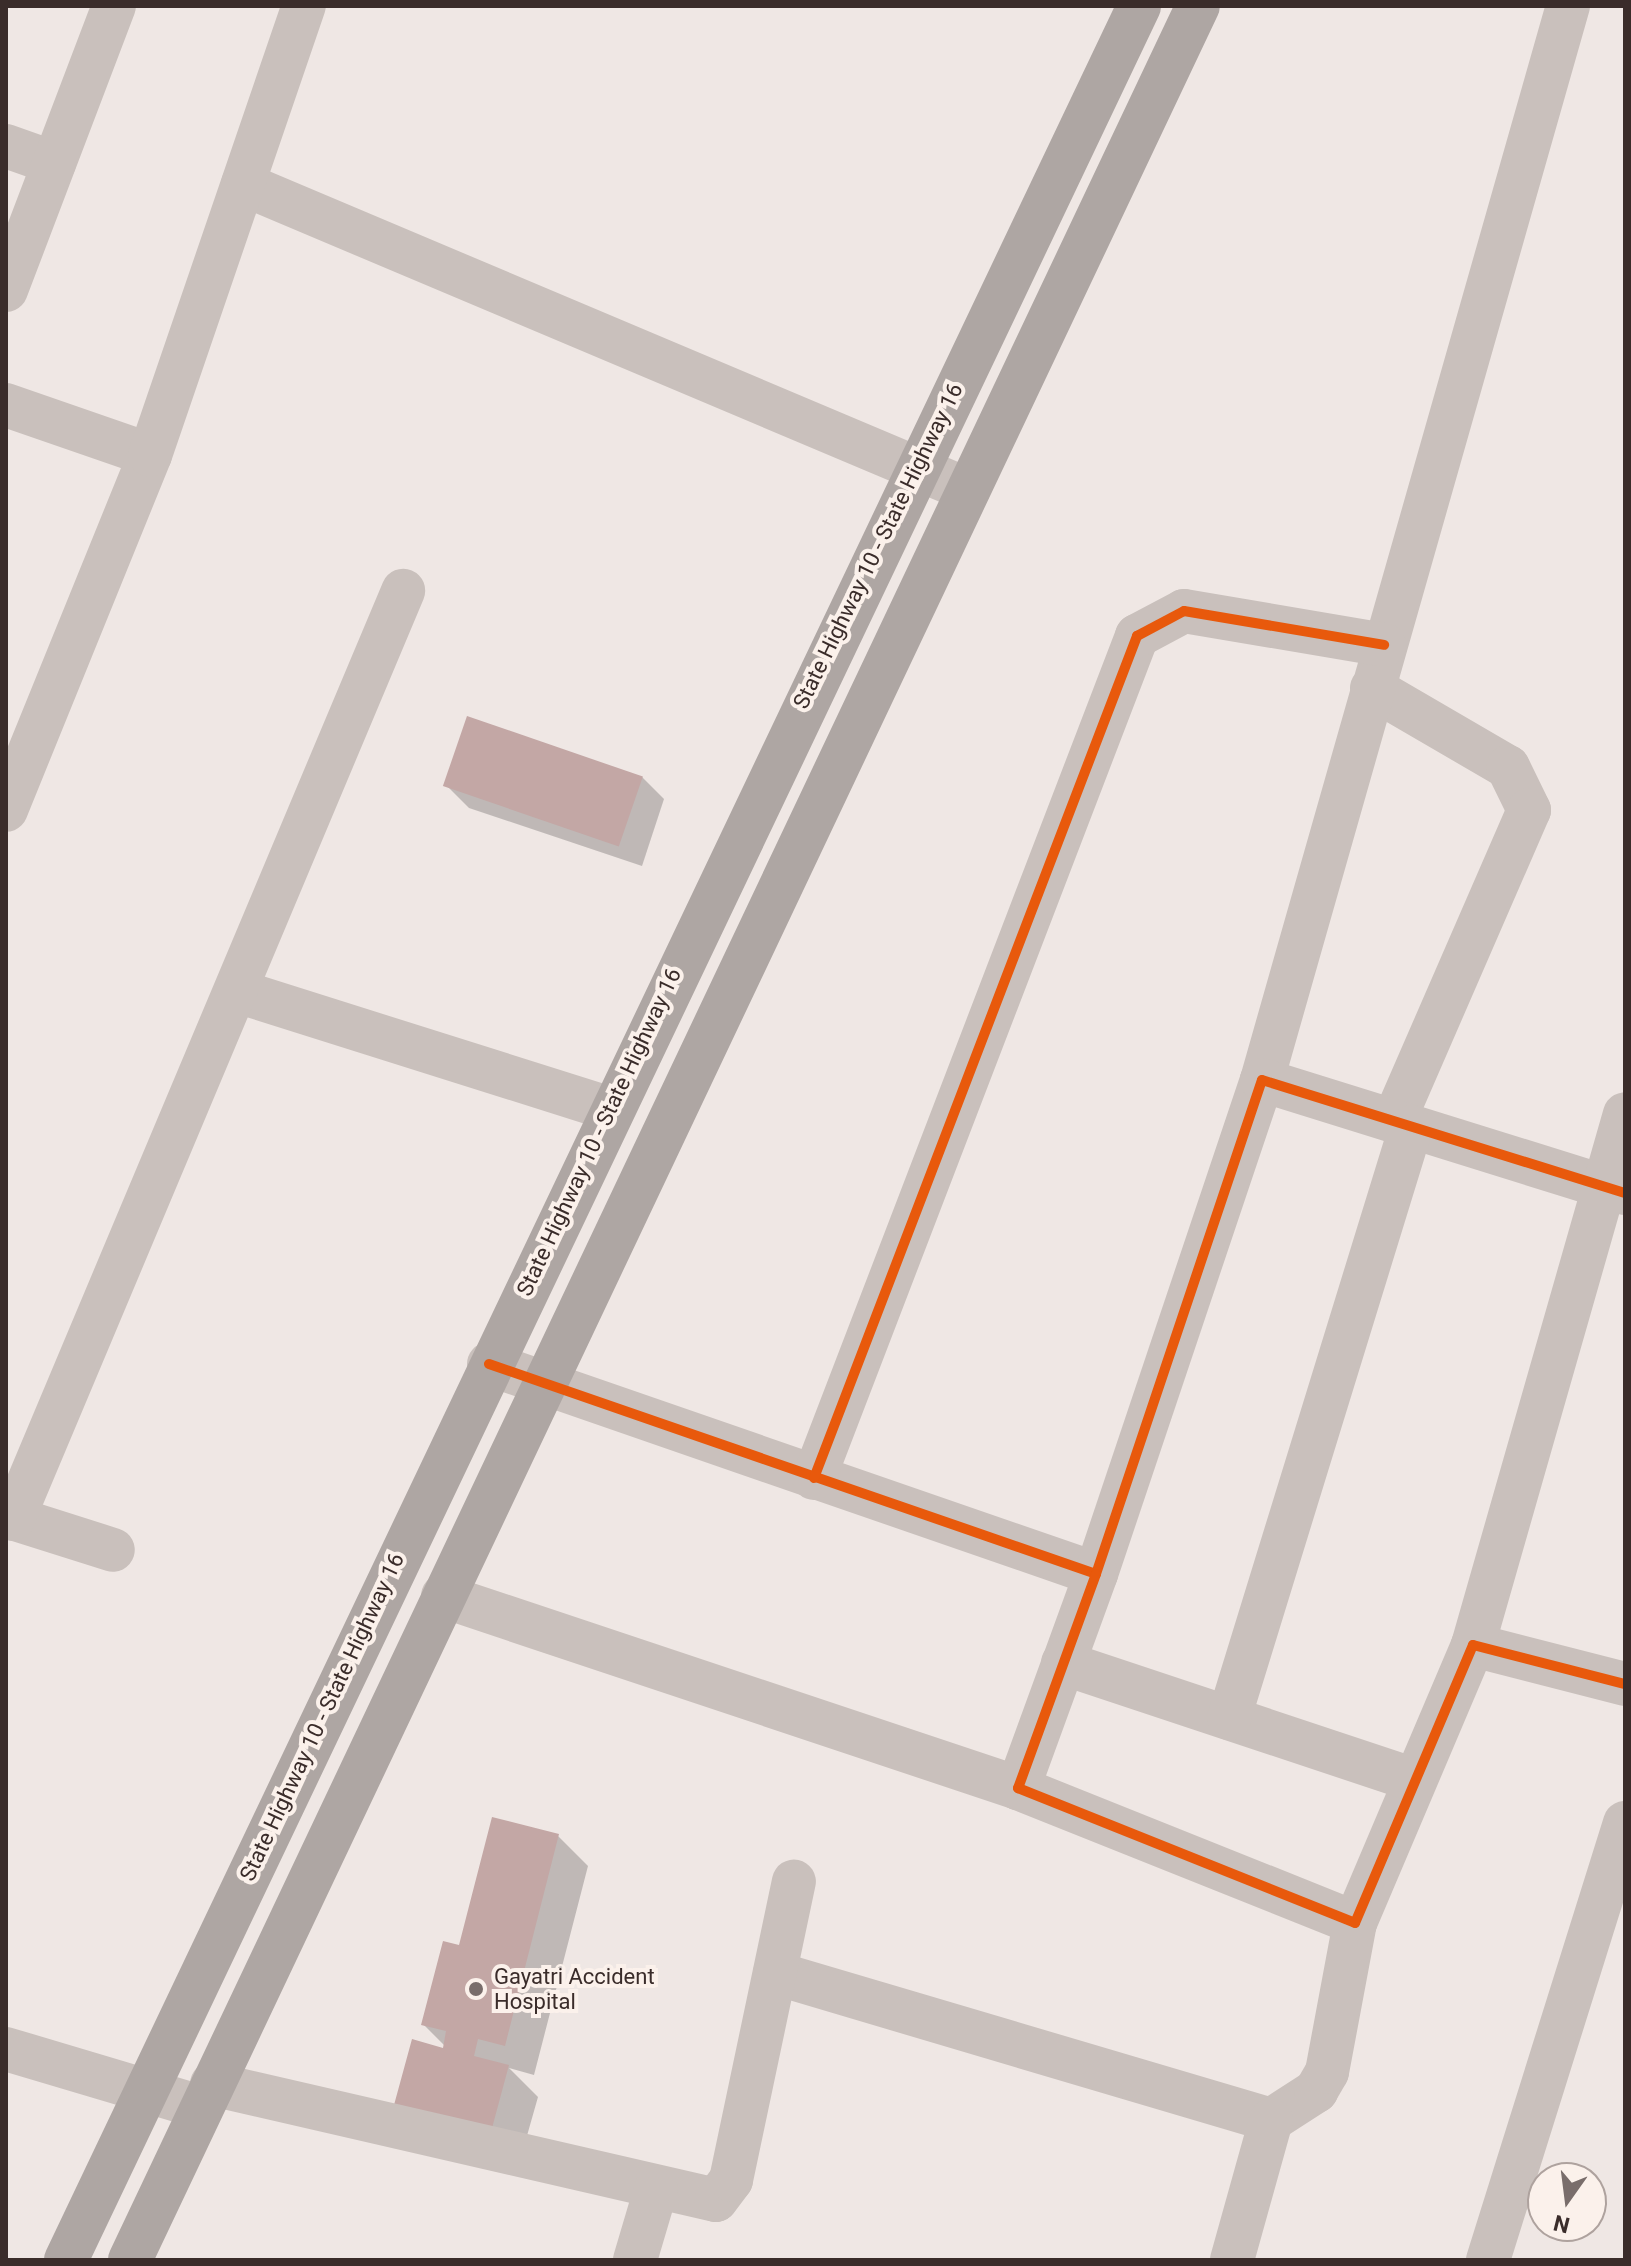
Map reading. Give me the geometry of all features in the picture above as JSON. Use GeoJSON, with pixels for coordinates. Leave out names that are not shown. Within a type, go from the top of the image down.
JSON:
{"type":"FeatureCollection","features":[{"type":"Feature","properties":{"kind":"highway","name":"State Highway 10 - State Highway 16"},"geometry":{"type":"LineString","coordinates":[[66,2260],[915,467],[1139,6]]}},
{"type":"Feature","properties":{"kind":"highway"},"geometry":{"type":"LineString","coordinates":[[130,2260],[1198,6]]}},
{"type":"Feature","properties":{"kind":"street"},"geometry":{"type":"LineString","coordinates":[[6,290],[114,6]]}},
{"type":"Feature","properties":{"kind":"street"},"geometry":{"type":"LineString","coordinates":[[6,810],[150,455],[304,6]]}},
{"type":"Feature","properties":{"kind":"street"},"geometry":{"type":"LineString","coordinates":[[1018,1788],[1096,1574],[1262,1080],[1568,6]]}},
{"type":"Feature","properties":{"kind":"street"},"geometry":{"type":"LineString","coordinates":[[6,146],[54,163]]}},
{"type":"Feature","properties":{"kind":"street"},"geometry":{"type":"LineString","coordinates":[[243,184],[968,490]]}},
{"type":"Feature","properties":{"kind":"street"},"geometry":{"type":"LineString","coordinates":[[6,405],[150,455]]}},
{"type":"Feature","properties":{"kind":"street"},"geometry":{"type":"LineString","coordinates":[[113,1550],[9,1518],[240,992],[403,591]]}},
{"type":"Feature","properties":{"kind":"street"},"geometry":{"type":"LineString","coordinates":[[814,1478],[1137,636],[1184,611],[1384,645]]}},
{"type":"Feature","properties":{"kind":"street"},"geometry":{"type":"LineString","coordinates":[[1229,1718],[1403,1124],[1529,810],[1508,767],[1372,688]]}},
{"type":"Feature","properties":{"kind":"street"},"geometry":{"type":"LineString","coordinates":[[240,992],[610,1109]]}},
{"type":"Feature","properties":{"kind":"street"},"geometry":{"type":"LineString","coordinates":[[1262,1080],[1614,1190]]}},
{"type":"Feature","properties":{"kind":"street"},"geometry":{"type":"LineString","coordinates":[[1232,2260],[1271,2120],[1307,2099],[1327,2072],[1355,1923],[1473,1645],[1614,1190],[1625,1114]]}},
{"type":"Feature","properties":{"kind":"street"},"geometry":{"type":"LineString","coordinates":[[489,1364],[542,1386],[1096,1574]]}},
{"type":"Feature","properties":{"kind":"street"},"geometry":{"type":"LineString","coordinates":[[443,1596],[1018,1788],[1355,1923]]}},
{"type":"Feature","properties":{"kind":"street"},"geometry":{"type":"LineString","coordinates":[[1473,1645],[1625,1684]]}},
{"type":"Feature","properties":{"kind":"street"},"geometry":{"type":"LineString","coordinates":[[1063,1663],[1415,1780]]}},
{"type":"Feature","properties":{"kind":"street"},"geometry":{"type":"LineString","coordinates":[[1488,2260],[1625,1823]]}},
{"type":"Feature","properties":{"kind":"street"},"geometry":{"type":"LineString","coordinates":[[6,2049],[146,2090],[207,2096],[702,2200],[727,2192],[794,1882]]}},
{"type":"Feature","properties":{"kind":"street"},"geometry":{"type":"LineString","coordinates":[[775,1973],[1271,2120]]}},
{"type":"Feature","properties":{"kind":"street"},"geometry":{"type":"LineString","coordinates":[[635,2260],[656,2189]]}},
{"type":"Feature","properties":{"kind":"building"},"geometry":{"type":"Polygon","coordinates":[[[467,716],[643,777],[619,847],[443,786],[467,716]]]}},
{"type":"Feature","properties":{"kind":"building"},"geometry":{"type":"Polygon","coordinates":[[[492,1817],[559,1834],[505,2046],[478,2039],[474,2056],[509,2065],[488,2143],[391,2116],[412,2039],[443,2048],[446,2031],[421,2025],[443,1941],[459,1945],[492,1817]]]}},
{"type":"Feature","properties":{"kind":"cycle path"},"geometry":{"type":"LineString","coordinates":[[814,1478],[1137,636],[1184,611],[1384,645]]}},
{"type":"Feature","properties":{"kind":"cycle path"},"geometry":{"type":"LineString","coordinates":[[489,1364],[1096,1574],[1262,1080],[1625,1193]]}},
{"type":"Feature","properties":{"kind":"cycle path"},"geometry":{"type":"LineString","coordinates":[[1096,1574],[1018,1788],[1355,1923],[1473,1645],[1625,1684]]}},
{"type":"Feature","properties":{"kind":"place","name":"Gayatri Accident Hospital"},"geometry":{"type":"Point","coordinates":[476,1989]}}]}
